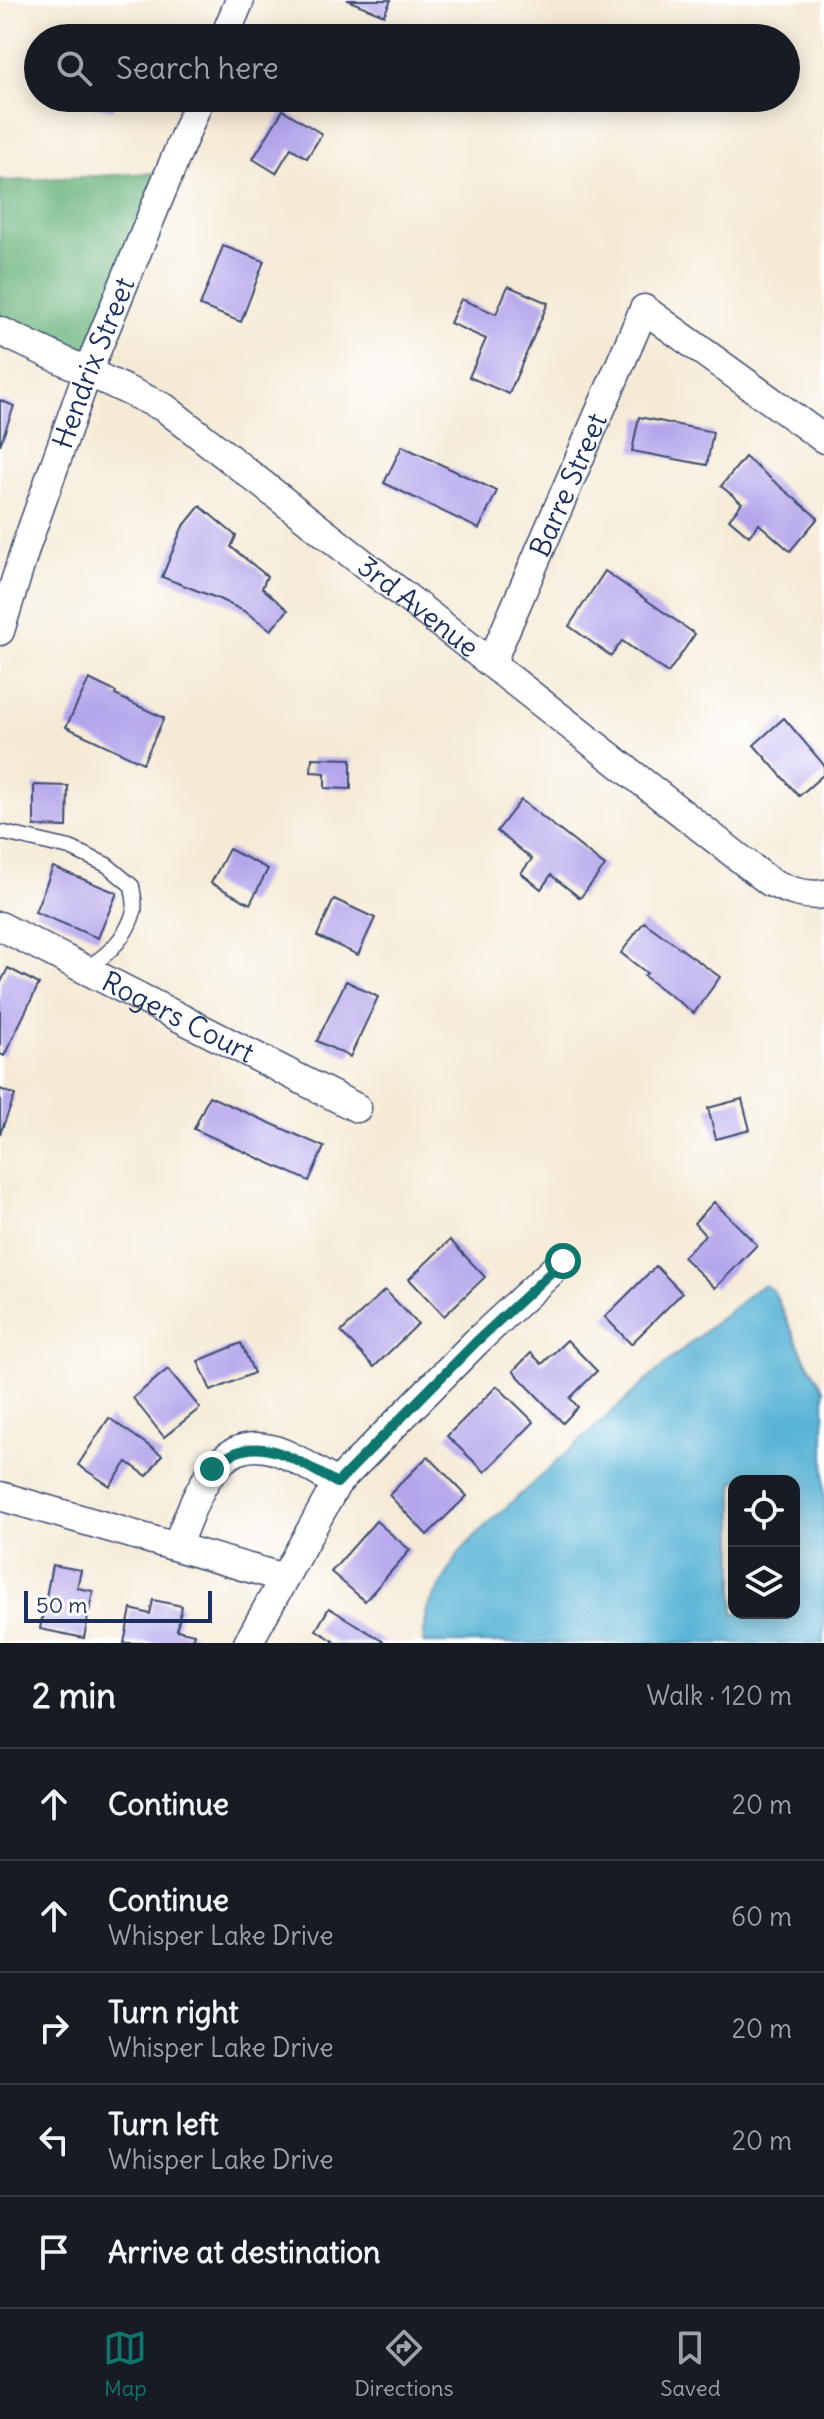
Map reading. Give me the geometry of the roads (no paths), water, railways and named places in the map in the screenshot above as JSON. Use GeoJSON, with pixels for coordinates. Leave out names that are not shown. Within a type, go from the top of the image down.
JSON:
{"type":"FeatureCollection","features":[{"type":"Feature","properties":{"kind":"street"},"geometry":{"type":"LineString","coordinates":[[230,24],[240,0]]}},
{"type":"Feature","properties":{"kind":"street","name":"Hendrix Street"},"geometry":{"type":"LineString","coordinates":[[0,631],[27,543],[88,371],[194,112]]}},
{"type":"Feature","properties":{"kind":"street","name":"Barre Street"},"geometry":{"type":"LineString","coordinates":[[492,661],[644,309],[824,439]]}},
{"type":"Feature","properties":{"kind":"street","name":"3rd Avenue"},"geometry":{"type":"LineString","coordinates":[[0,331],[165,408],[492,661],[770,882],[792,892],[824,894]]}},
{"type":"Feature","properties":{"kind":"street","name":"Rogers Court"},"geometry":{"type":"LineString","coordinates":[[0,926],[357,1108]]}},
{"type":"Feature","properties":{"kind":"street"},"geometry":{"type":"LineString","coordinates":[[248,1643],[337,1483],[476,1342],[563,1261]]}},
{"type":"Feature","properties":{"kind":"street"},"geometry":{"type":"LineString","coordinates":[[177,1545],[202,1484],[221,1461],[236,1452],[252,1447],[270,1449],[337,1483]]}},
{"type":"Feature","properties":{"kind":"street"},"geometry":{"type":"LineString","coordinates":[[0,1496],[284,1578]]}},
{"type":"Feature","properties":{"kind":"lane"},"geometry":{"type":"LineString","coordinates":[[0,832],[70,848],[107,865],[132,886],[135,909],[123,934],[105,957],[85,969]]}},
{"type":"Feature","properties":{"kind":"water"},"geometry":{"type":"Polygon","coordinates":[[[764,1285],[773,1290],[804,1357],[824,1389],[824,1643],[423,1643],[427,1609],[460,1552],[665,1364],[755,1290],[764,1285]]]}}]}
